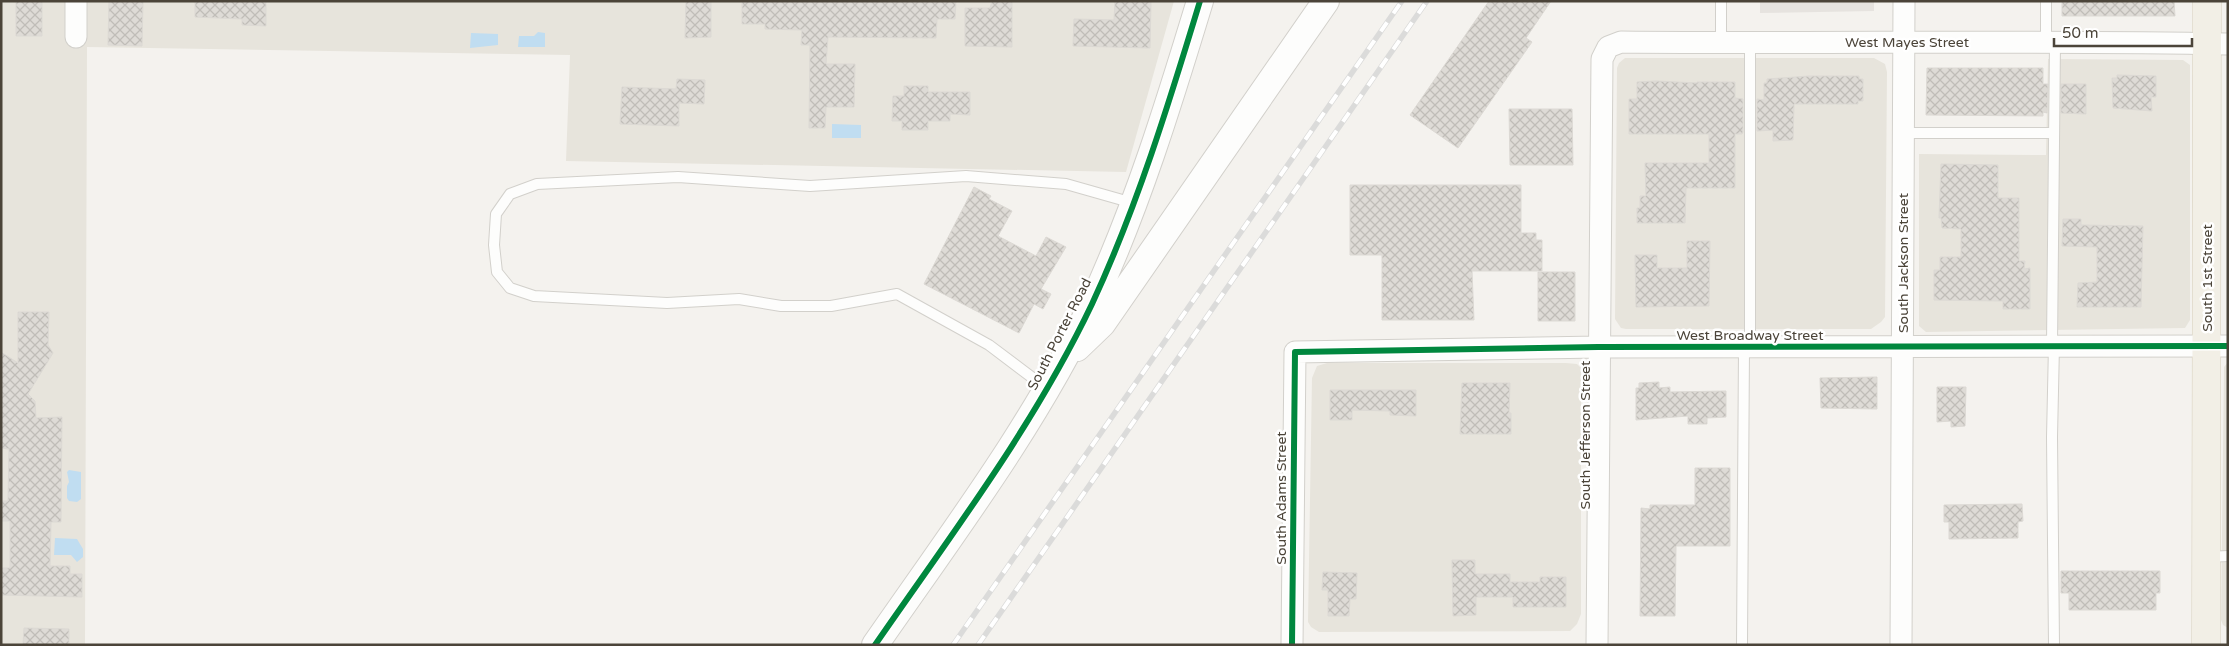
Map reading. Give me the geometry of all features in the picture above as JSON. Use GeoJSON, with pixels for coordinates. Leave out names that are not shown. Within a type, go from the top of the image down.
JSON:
{"type":"FeatureCollection","features":[{"type":"Feature","properties":{"kind":"main road","name":"South 1st Street"},"geometry":{"type":"LineString","coordinates":[[2206,645],[2217,556],[2218,44],[2207,1]]}},
{"type":"Feature","properties":{"kind":"street"},"geometry":{"type":"LineString","coordinates":[[76,1],[76,37]]}},
{"type":"Feature","properties":{"kind":"street","name":"South Porter Road"},"geometry":{"type":"LineString","coordinates":[[875,645],[999,464],[1060,364],[1092,304],[1133,204],[1164,117],[1200,1]]}},
{"type":"Feature","properties":{"kind":"street"},"geometry":{"type":"LineString","coordinates":[[1060,364],[1102,324],[1326,1]]}},
{"type":"Feature","properties":{"kind":"street","name":"South Jackson Street"},"geometry":{"type":"LineString","coordinates":[[1901,645],[1904,1]]}},
{"type":"Feature","properties":{"kind":"street","name":"West Mayes Street"},"geometry":{"type":"LineString","coordinates":[[1608,47],[1622,42],[1904,41],[2218,44]]}},
{"type":"Feature","properties":{"kind":"street","name":"South Jefferson Street"},"geometry":{"type":"LineString","coordinates":[[1597,645],[1598,348],[1602,59],[1608,47]]}},
{"type":"Feature","properties":{"kind":"street","name":"West Broadway Street"},"geometry":{"type":"LineString","coordinates":[[1295,352],[2053,345],[2217,346]]}},
{"type":"Feature","properties":{"kind":"street","name":"South Adams Street"},"geometry":{"type":"LineString","coordinates":[[1292,645],[1295,352]]}},
{"type":"Feature","properties":{"kind":"lane"},"geometry":{"type":"LineString","coordinates":[[1721,1],[1721,43]]}},
{"type":"Feature","properties":{"kind":"lane"},"geometry":{"type":"LineString","coordinates":[[2046,1],[2050,42],[2053,133],[2052,437],[2054,645]]}},
{"type":"Feature","properties":{"kind":"lane"},"geometry":{"type":"LineString","coordinates":[[1742,645],[1750,43]]}},
{"type":"Feature","properties":{"kind":"lane"},"geometry":{"type":"LineString","coordinates":[[1903,133],[2053,133]]}},
{"type":"Feature","properties":{"kind":"lane"},"geometry":{"type":"LineString","coordinates":[[1046,388],[989,345],[898,294],[831,306],[781,306],[739,299],[667,302],[534,296],[510,288],[497,272],[494,245],[496,214],[510,194],[537,184],[678,177],[810,186],[966,176],[1066,184],[1133,204]]}},
{"type":"Feature","properties":{"kind":"shaded area"},"geometry":{"type":"Polygon","coordinates":[[[1,1],[1174,1],[1126,172],[566,161],[570,55],[87,47],[85,645],[1,645],[1,1]]]}},
{"type":"Feature","properties":{"kind":"shaded area"},"geometry":{"type":"Polygon","coordinates":[[[1760,1],[1874,1],[1874,11],[1760,13],[1760,1]]]}},
{"type":"Feature","properties":{"kind":"shaded area"},"geometry":{"type":"Polygon","coordinates":[[[1625,58],[1874,58],[1885,64],[1887,72],[1885,317],[1881,322],[1871,329],[1621,328],[1615,319],[1617,68],[1619,63],[1625,58]]]}},
{"type":"Feature","properties":{"kind":"shaded area"},"geometry":{"type":"Polygon","coordinates":[[[2048,59],[2183,60],[2190,65],[2190,320],[2185,328],[1926,332],[1919,326],[1919,154],[2046,155],[2048,59]]]}},
{"type":"Feature","properties":{"kind":"shaded area"},"geometry":{"type":"Polygon","coordinates":[[[2228,362],[2228,628],[2223,625],[2221,620],[2224,367],[2228,362]]]}},
{"type":"Feature","properties":{"kind":"shaded area"},"geometry":{"type":"Polygon","coordinates":[[[1327,363],[1566,363],[1577,364],[1581,368],[1581,614],[1577,624],[1570,631],[1319,632],[1311,627],[1308,622],[1312,378],[1317,366],[1327,363]]]}},
{"type":"Feature","properties":{"kind":"water"},"geometry":{"type":"Polygon","coordinates":[[[538,32],[545,33],[545,47],[518,47],[519,36],[534,36],[538,32]]]}},
{"type":"Feature","properties":{"kind":"water"},"geometry":{"type":"Polygon","coordinates":[[[471,33],[498,34],[498,45],[470,48],[471,33]]]}},
{"type":"Feature","properties":{"kind":"water"},"geometry":{"type":"Polygon","coordinates":[[[832,124],[861,125],[861,138],[832,138],[832,124]]]}},
{"type":"Feature","properties":{"kind":"water"},"geometry":{"type":"Polygon","coordinates":[[[69,470],[81,472],[81,499],[77,502],[69,501],[67,498],[69,482],[67,472],[69,470]]]}},
{"type":"Feature","properties":{"kind":"water"},"geometry":{"type":"Polygon","coordinates":[[[55,538],[77,539],[83,549],[83,557],[77,562],[71,555],[54,555],[55,538]]]}},
{"type":"Feature","properties":{"kind":"building"},"geometry":{"type":"Polygon","coordinates":[[[16,1],[42,1],[42,36],[16,36],[16,1]]]}},
{"type":"Feature","properties":{"kind":"building"},"geometry":{"type":"Polygon","coordinates":[[[109,1],[143,1],[142,46],[108,45],[109,1]]]}},
{"type":"Feature","properties":{"kind":"building"},"geometry":{"type":"Polygon","coordinates":[[[195,1],[266,1],[266,26],[242,25],[242,19],[195,17],[195,1]]]}},
{"type":"Feature","properties":{"kind":"building"},"geometry":{"type":"Polygon","coordinates":[[[686,1],[711,1],[711,37],[685,38],[686,1]]]}},
{"type":"Feature","properties":{"kind":"building"},"geometry":{"type":"Polygon","coordinates":[[[742,1],[956,1],[955,19],[937,19],[936,38],[828,37],[826,64],[855,64],[854,107],[826,107],[825,128],[809,128],[810,45],[801,45],[802,30],[765,29],[765,24],[742,24],[742,1]]]}},
{"type":"Feature","properties":{"kind":"building"},"geometry":{"type":"Polygon","coordinates":[[[992,1],[1012,1],[1012,47],[965,46],[965,8],[990,8],[992,1]]]}},
{"type":"Feature","properties":{"kind":"building"},"geometry":{"type":"Polygon","coordinates":[[[1115,1],[1151,1],[1150,48],[1073,46],[1074,19],[1114,20],[1115,1]]]}},
{"type":"Feature","properties":{"kind":"building"},"geometry":{"type":"Polygon","coordinates":[[[1489,1],[1551,1],[1526,38],[1532,42],[1458,148],[1410,115],[1489,1]]]}},
{"type":"Feature","properties":{"kind":"building"},"geometry":{"type":"Polygon","coordinates":[[[2062,1],[2174,1],[2175,16],[2062,16],[2062,1]]]}},
{"type":"Feature","properties":{"kind":"building"},"geometry":{"type":"Polygon","coordinates":[[[1927,68],[2043,68],[2043,84],[2048,84],[2047,113],[2043,112],[2043,116],[1926,115],[1927,68]]]}},
{"type":"Feature","properties":{"kind":"building"},"geometry":{"type":"Polygon","coordinates":[[[2117,75],[2156,76],[2156,97],[2151,97],[2152,111],[2113,108],[2112,78],[2117,78],[2117,75]]]}},
{"type":"Feature","properties":{"kind":"building"},"geometry":{"type":"Polygon","coordinates":[[[1809,76],[1859,76],[1859,79],[1863,79],[1863,101],[1858,101],[1858,104],[1794,104],[1793,140],[1773,141],[1773,130],[1757,131],[1757,99],[1764,100],[1764,83],[1767,83],[1767,79],[1809,76]]]}},
{"type":"Feature","properties":{"kind":"building"},"geometry":{"type":"Polygon","coordinates":[[[677,79],[705,80],[704,104],[679,103],[679,126],[620,124],[622,87],[676,89],[677,79]]]}},
{"type":"Feature","properties":{"kind":"building"},"geometry":{"type":"Polygon","coordinates":[[[1637,82],[1735,82],[1735,98],[1743,99],[1743,132],[1742,134],[1735,134],[1735,188],[1686,188],[1685,223],[1637,223],[1637,208],[1640,208],[1640,196],[1646,196],[1645,163],[1709,163],[1709,134],[1629,134],[1629,99],[1637,99],[1637,82]]]}},
{"type":"Feature","properties":{"kind":"building"},"geometry":{"type":"Polygon","coordinates":[[[2061,84],[2086,84],[2086,114],[2061,113],[2061,84]]]}},
{"type":"Feature","properties":{"kind":"building"},"geometry":{"type":"Polygon","coordinates":[[[904,86],[928,86],[928,92],[970,92],[970,115],[950,114],[950,121],[928,121],[928,130],[902,130],[902,121],[892,121],[893,96],[904,96],[904,86]]]}},
{"type":"Feature","properties":{"kind":"building"},"geometry":{"type":"Polygon","coordinates":[[[1509,109],[1572,109],[1573,165],[1510,165],[1509,109]]]}},
{"type":"Feature","properties":{"kind":"building"},"geometry":{"type":"Polygon","coordinates":[[[1941,164],[1998,165],[1998,198],[2019,198],[2019,261],[2025,261],[2024,269],[2030,268],[2030,309],[2003,309],[2003,301],[1934,300],[1934,270],[1940,270],[1940,257],[1961,257],[1961,229],[1942,228],[1941,218],[1939,218],[1941,164]]]}},
{"type":"Feature","properties":{"kind":"building"},"geometry":{"type":"Polygon","coordinates":[[[1350,185],[1521,185],[1521,233],[1536,233],[1536,240],[1542,240],[1542,271],[1472,271],[1474,320],[1382,320],[1382,255],[1350,255],[1350,185]]]}},
{"type":"Feature","properties":{"kind":"building"},"geometry":{"type":"Polygon","coordinates":[[[974,187],[991,196],[989,199],[1012,211],[998,236],[1036,256],[1046,237],[1066,247],[1041,289],[1051,294],[1043,309],[1034,304],[1019,333],[924,284],[974,187]]]}},
{"type":"Feature","properties":{"kind":"building"},"geometry":{"type":"Polygon","coordinates":[[[2063,219],[2081,219],[2081,225],[2143,226],[2141,307],[2077,307],[2078,283],[2097,282],[2097,247],[2062,246],[2063,219]]]}},
{"type":"Feature","properties":{"kind":"building"},"geometry":{"type":"Polygon","coordinates":[[[1687,241],[1710,241],[1709,306],[1636,307],[1635,255],[1657,255],[1657,268],[1687,268],[1687,241]]]}},
{"type":"Feature","properties":{"kind":"building"},"geometry":{"type":"Polygon","coordinates":[[[1538,272],[1575,272],[1575,321],[1538,321],[1538,272]]]}},
{"type":"Feature","properties":{"kind":"building"},"geometry":{"type":"Polygon","coordinates":[[[18,312],[49,312],[48,345],[53,353],[28,394],[35,401],[36,418],[62,417],[61,522],[51,522],[50,566],[70,566],[70,574],[82,574],[82,597],[1,595],[1,568],[10,568],[10,521],[1,521],[2,501],[8,501],[9,449],[1,448],[1,352],[18,363],[18,312]]]}},
{"type":"Feature","properties":{"kind":"building"},"geometry":{"type":"Polygon","coordinates":[[[1877,377],[1877,409],[1821,408],[1820,378],[1877,377]]]}},
{"type":"Feature","properties":{"kind":"building"},"geometry":{"type":"Polygon","coordinates":[[[1659,382],[1659,388],[1670,387],[1670,392],[1726,391],[1726,417],[1707,418],[1707,424],[1688,424],[1688,416],[1636,420],[1636,388],[1639,388],[1639,383],[1659,382]]]}},
{"type":"Feature","properties":{"kind":"building"},"geometry":{"type":"Polygon","coordinates":[[[1462,383],[1510,383],[1509,413],[1511,413],[1511,434],[1460,434],[1462,383]]]}},
{"type":"Feature","properties":{"kind":"building"},"geometry":{"type":"Polygon","coordinates":[[[1937,387],[1966,387],[1965,426],[1951,427],[1951,421],[1937,422],[1937,387]]]}},
{"type":"Feature","properties":{"kind":"building"},"geometry":{"type":"Polygon","coordinates":[[[1330,390],[1416,390],[1416,416],[1390,415],[1390,411],[1352,410],[1352,420],[1330,420],[1330,390]]]}},
{"type":"Feature","properties":{"kind":"building"},"geometry":{"type":"Polygon","coordinates":[[[1695,468],[1730,468],[1730,546],[1676,546],[1675,616],[1640,616],[1641,508],[1650,509],[1650,505],[1695,505],[1695,468]]]}},
{"type":"Feature","properties":{"kind":"building"},"geometry":{"type":"Polygon","coordinates":[[[2022,504],[2023,521],[2018,522],[2018,538],[1949,539],[1949,522],[1944,522],[1944,505],[2022,504]]]}},
{"type":"Feature","properties":{"kind":"building"},"geometry":{"type":"Polygon","coordinates":[[[1452,560],[1475,560],[1475,574],[1510,574],[1510,582],[1540,582],[1540,577],[1566,577],[1566,607],[1513,607],[1513,597],[1476,597],[1476,615],[1453,616],[1452,560]]]}},
{"type":"Feature","properties":{"kind":"building"},"geometry":{"type":"Polygon","coordinates":[[[2061,571],[2160,571],[2160,593],[2156,593],[2156,610],[2069,610],[2069,593],[2061,593],[2061,571]]]}},
{"type":"Feature","properties":{"kind":"building"},"geometry":{"type":"Polygon","coordinates":[[[1323,572],[1357,573],[1356,599],[1350,599],[1349,616],[1328,616],[1328,590],[1322,590],[1323,572]]]}},
{"type":"Feature","properties":{"kind":"building"},"geometry":{"type":"Polygon","coordinates":[[[24,628],[69,629],[69,645],[23,645],[24,628]]]}},
{"type":"Feature","properties":{"kind":"railway"},"geometry":{"type":"LineString","coordinates":[[953,645],[1402,1]]}},
{"type":"Feature","properties":{"kind":"railway"},"geometry":{"type":"LineString","coordinates":[[978,645],[1427,1]]}},
{"type":"Feature","properties":{"kind":"cycle path"},"geometry":{"type":"LineString","coordinates":[[875,645],[1018,437],[1069,349],[1092,304],[1138,192],[1200,1]]}},
{"type":"Feature","properties":{"kind":"cycle path"},"geometry":{"type":"LineString","coordinates":[[1292,645],[1295,352],[1598,347],[2228,346]]}}]}
